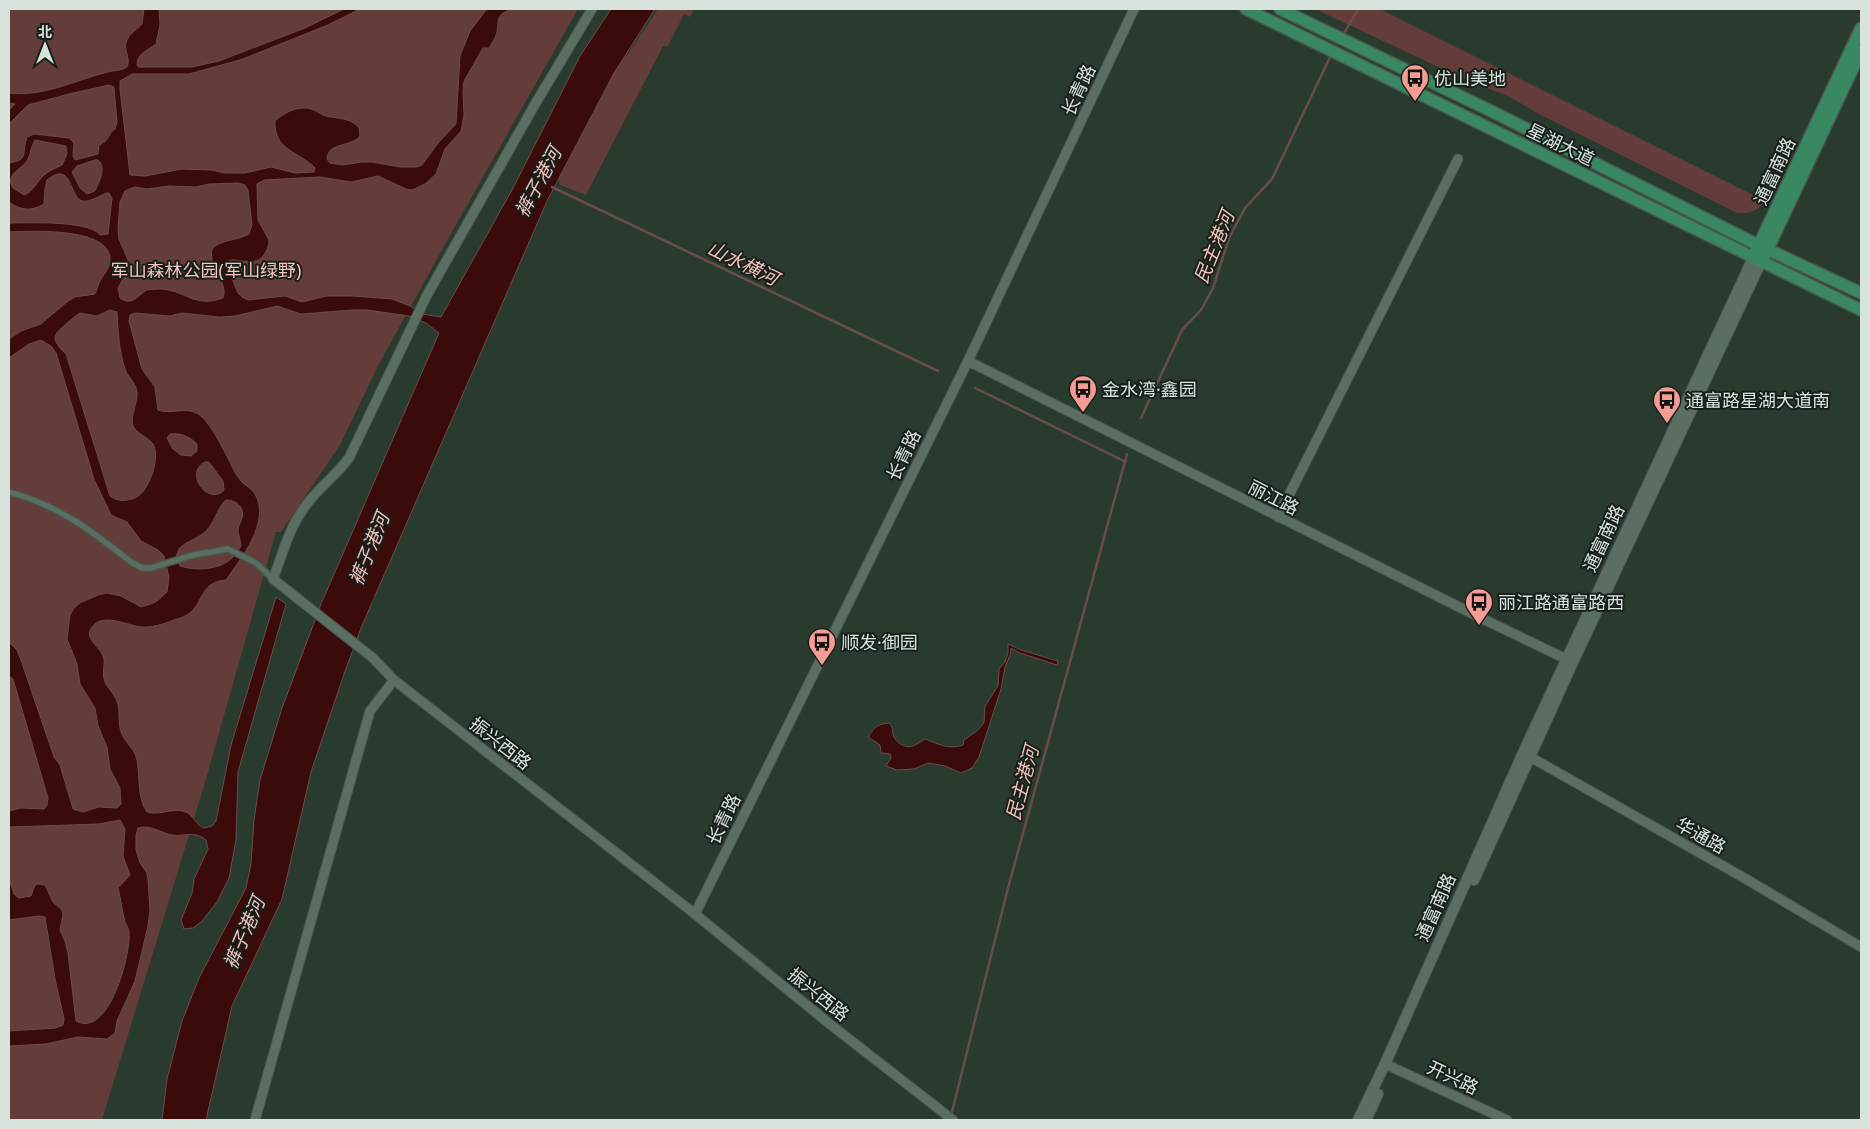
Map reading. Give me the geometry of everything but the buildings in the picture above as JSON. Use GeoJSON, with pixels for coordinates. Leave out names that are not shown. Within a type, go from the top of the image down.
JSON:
{"type":"FeatureCollection","features":[{"type":"Feature","properties":{"kind":"main road","name":"星湖大道"},"geometry":{"type":"LineString","coordinates":[[1246,9],[1861,310]]}},
{"type":"Feature","properties":{"kind":"main road","name":"星湖大道"},"geometry":{"type":"LineString","coordinates":[[1280,9],[1493,112],[1763,247],[1861,293]]}},
{"type":"Feature","properties":{"kind":"main road","name":"通富南路"},"geometry":{"type":"LineString","coordinates":[[1366,1120],[1388,1065],[1526,755],[1763,247],[1861,28]]}},
{"type":"Feature","properties":{"kind":"main road","name":"通富南路"},"geometry":{"type":"LineString","coordinates":[[1763,247],[1861,51]]}},
{"type":"Feature","properties":{"kind":"main road","name":"通富南路"},"geometry":{"type":"LineString","coordinates":[[1526,755],[1566,659],[1757,260]]}},
{"type":"Feature","properties":{"kind":"main road","name":"通富南路"},"geometry":{"type":"LineString","coordinates":[[1358,1120],[1388,1065]]}},
{"type":"Feature","properties":{"kind":"street"},"geometry":{"type":"LineString","coordinates":[[9,492],[25,496],[68,516],[136,566],[145,569],[179,559],[228,549],[256,563],[273,579],[290,531],[302,510],[340,471],[349,458],[420,310],[534,106],[592,9]]}},
{"type":"Feature","properties":{"kind":"street","name":"长青路"},"geometry":{"type":"LineString","coordinates":[[695,914],[968,361],[1134,9]]}},
{"type":"Feature","properties":{"kind":"street"},"geometry":{"type":"LineString","coordinates":[[1278,517],[1458,159]]}},
{"type":"Feature","properties":{"kind":"street","name":"丽江路"},"geometry":{"type":"LineString","coordinates":[[968,361],[1566,659]]}},
{"type":"Feature","properties":{"kind":"street","name":"振兴西路"},"geometry":{"type":"LineString","coordinates":[[273,579],[359,649],[373,658],[394,680],[695,914],[953,1120]]}},
{"type":"Feature","properties":{"kind":"street"},"geometry":{"type":"LineString","coordinates":[[255,1120],[370,711],[394,680]]}},
{"type":"Feature","properties":{"kind":"street","name":"华通路"},"geometry":{"type":"LineString","coordinates":[[1526,755],[1746,879],[1861,947]]}},
{"type":"Feature","properties":{"kind":"street","name":"开兴路"},"geometry":{"type":"LineString","coordinates":[[1388,1065],[1507,1120]]}},
{"type":"Feature","properties":{"kind":"green space","name":"军山森林公园(军山绿野)"},"geometry":{"type":"Polygon","coordinates":[[[9,9],[578,9],[379,364],[340,445],[281,532],[276,532],[204,786],[102,1120],[9,1120],[9,9]]]}},
{"type":"Feature","properties":{"kind":"green space"},"geometry":{"type":"Polygon","coordinates":[[[658,9],[694,9],[690,17],[684,14],[668,46],[663,46],[586,195],[560,185],[558,176],[616,67],[623,56],[626,57],[658,9]]]}},
{"type":"Feature","properties":{"kind":"green space"},"geometry":{"type":"Polygon","coordinates":[[[1316,9],[1380,9],[1765,201],[1753,211],[1737,213],[1539,114],[1510,97],[1464,79],[1316,9]]]}},
{"type":"Feature","properties":{"kind":"water","name":"裤子港河"},"geometry":{"type":"Polygon","coordinates":[[[144,9],[159,9],[160,25],[156,44],[141,55],[137,61],[139,67],[192,67],[219,61],[305,28],[344,9],[360,9],[328,25],[243,59],[189,74],[132,74],[120,81],[130,175],[145,176],[182,169],[245,173],[271,167],[295,173],[314,172],[315,168],[283,145],[276,131],[275,121],[282,115],[301,108],[348,120],[359,128],[360,136],[357,139],[331,150],[327,159],[330,163],[342,165],[372,162],[400,167],[417,167],[422,165],[438,143],[456,124],[460,56],[470,31],[487,9],[511,9],[503,13],[499,18],[494,40],[489,48],[483,48],[464,81],[464,115],[461,131],[445,149],[436,174],[425,184],[412,190],[406,189],[378,176],[351,182],[320,177],[264,180],[257,184],[258,220],[269,240],[267,250],[257,261],[230,260],[226,264],[238,293],[248,300],[285,296],[302,302],[326,296],[392,299],[410,306],[422,314],[441,317],[512,190],[580,56],[611,9],[655,9],[614,73],[547,201],[361,628],[311,772],[282,899],[232,1006],[206,1120],[162,1120],[167,1079],[182,1021],[199,978],[246,888],[251,864],[254,820],[260,780],[282,708],[321,604],[439,333],[426,323],[409,316],[367,310],[301,314],[277,306],[235,316],[219,317],[182,313],[170,316],[135,313],[130,315],[129,321],[142,369],[155,387],[158,410],[168,412],[189,411],[203,418],[216,436],[236,474],[254,492],[259,505],[257,528],[246,551],[226,580],[210,585],[190,613],[163,624],[142,627],[112,620],[100,621],[95,624],[89,633],[104,659],[105,681],[116,698],[119,722],[124,738],[136,756],[140,794],[147,812],[157,813],[176,810],[186,812],[203,828],[212,826],[216,821],[231,745],[276,597],[286,604],[238,772],[236,840],[229,878],[217,902],[202,921],[193,928],[184,929],[181,920],[192,893],[194,879],[208,849],[206,840],[197,835],[172,835],[147,827],[138,828],[136,850],[140,863],[147,873],[150,910],[135,981],[117,1021],[115,1033],[107,1039],[78,1037],[46,1044],[9,1046],[9,1031],[56,1028],[63,1025],[64,1019],[55,979],[45,917],[9,920],[9,879],[14,894],[19,898],[31,896],[35,885],[45,885],[53,902],[62,910],[60,930],[68,953],[76,1021],[88,1023],[98,1018],[108,1007],[122,975],[129,944],[129,933],[118,888],[130,875],[123,856],[125,829],[120,820],[99,824],[9,827],[9,811],[21,808],[44,809],[48,798],[13,679],[9,676],[9,642],[17,650],[21,660],[54,757],[60,765],[73,809],[83,812],[99,807],[117,808],[121,804],[120,788],[110,769],[107,747],[98,726],[95,708],[80,684],[77,664],[67,639],[70,615],[80,603],[107,593],[121,596],[141,607],[151,604],[167,592],[169,577],[164,556],[158,550],[141,541],[127,522],[111,515],[94,479],[56,353],[51,346],[41,340],[29,344],[9,358],[9,339],[21,331],[41,324],[75,297],[95,294],[99,283],[108,269],[110,259],[107,249],[97,241],[84,236],[34,231],[9,232],[9,223],[72,225],[94,230],[100,235],[108,234],[112,198],[109,193],[106,193],[92,200],[83,201],[78,199],[70,182],[62,174],[55,175],[47,180],[44,204],[31,209],[18,207],[9,202],[9,163],[16,162],[22,158],[27,137],[34,134],[69,138],[74,143],[73,156],[75,160],[98,154],[99,145],[115,129],[117,122],[114,87],[109,85],[28,105],[9,124],[9,110],[15,104],[9,103],[9,93],[35,93],[127,67],[127,40],[142,24],[144,9]],[[35,140],[26,163],[12,175],[11,179],[13,188],[24,195],[44,175],[62,165],[67,154],[66,146],[35,140]],[[95,160],[77,166],[72,172],[80,188],[87,194],[95,191],[102,167],[98,160],[95,160]],[[238,183],[209,184],[196,187],[169,186],[147,189],[135,187],[125,191],[120,202],[118,229],[119,239],[129,262],[129,268],[118,288],[120,298],[131,301],[147,290],[163,289],[198,300],[214,301],[223,298],[223,286],[213,263],[212,249],[220,243],[249,234],[252,225],[248,190],[245,185],[238,183]],[[110,310],[97,316],[80,313],[57,333],[55,340],[66,354],[110,496],[119,500],[132,499],[145,489],[149,482],[156,457],[153,444],[133,426],[132,418],[137,392],[135,385],[126,372],[123,362],[117,312],[110,310]],[[170,434],[167,438],[173,449],[181,455],[191,456],[197,451],[197,444],[185,436],[170,434]],[[205,462],[199,467],[197,480],[206,492],[218,494],[224,490],[223,481],[209,462],[205,462]],[[226,500],[206,531],[179,549],[176,557],[180,566],[193,569],[207,569],[220,565],[232,558],[241,546],[238,527],[243,514],[241,507],[230,500],[226,500]]]}},
{"type":"Feature","properties":{"kind":"water"},"geometry":{"type":"Polygon","coordinates":[[[1008,644],[1058,661],[1057,665],[1020,653],[1011,648],[1001,689],[979,757],[972,768],[961,773],[945,766],[928,763],[914,769],[897,770],[886,766],[891,758],[890,754],[881,753],[880,745],[868,737],[874,728],[879,725],[889,723],[896,740],[908,747],[918,744],[925,739],[948,747],[963,745],[964,740],[978,730],[984,723],[985,706],[998,686],[999,669],[1005,662],[1008,644]]]}},
{"type":"Feature","properties":{"kind":"waterway","name":"民主港河"},"geometry":{"type":"LineString","coordinates":[[1343,35],[1358,9]]}},
{"type":"Feature","properties":{"kind":"waterway","name":"民主港河"},"geometry":{"type":"LineString","coordinates":[[1141,418],[1182,330],[1201,310],[1213,288],[1229,238],[1245,208],[1272,179],[1331,55]]}},
{"type":"Feature","properties":{"kind":"waterway","name":"山水横河"},"geometry":{"type":"LineString","coordinates":[[552,187],[938,371]]}},
{"type":"Feature","properties":{"kind":"waterway","name":"山水横河"},"geometry":{"type":"LineString","coordinates":[[975,388],[1126,462]]}},
{"type":"Feature","properties":{"kind":"waterway","name":"民主港河"},"geometry":{"type":"LineString","coordinates":[[951,1116],[1008,888],[1127,454]]}},
{"type":"Feature","properties":{"kind":"place","name":"优山美地"},"geometry":{"type":"Point","coordinates":[1415,102]}},
{"type":"Feature","properties":{"kind":"place","name":"金水湾·鑫园"},"geometry":{"type":"Point","coordinates":[1083,413]}},
{"type":"Feature","properties":{"kind":"place","name":"通富路星湖大道南"},"geometry":{"type":"Point","coordinates":[1667,424]}},
{"type":"Feature","properties":{"kind":"place","name":"丽江路通富路西"},"geometry":{"type":"Point","coordinates":[1479,626]}},
{"type":"Feature","properties":{"kind":"place","name":"顺发·御园"},"geometry":{"type":"Point","coordinates":[822,666]}}]}
